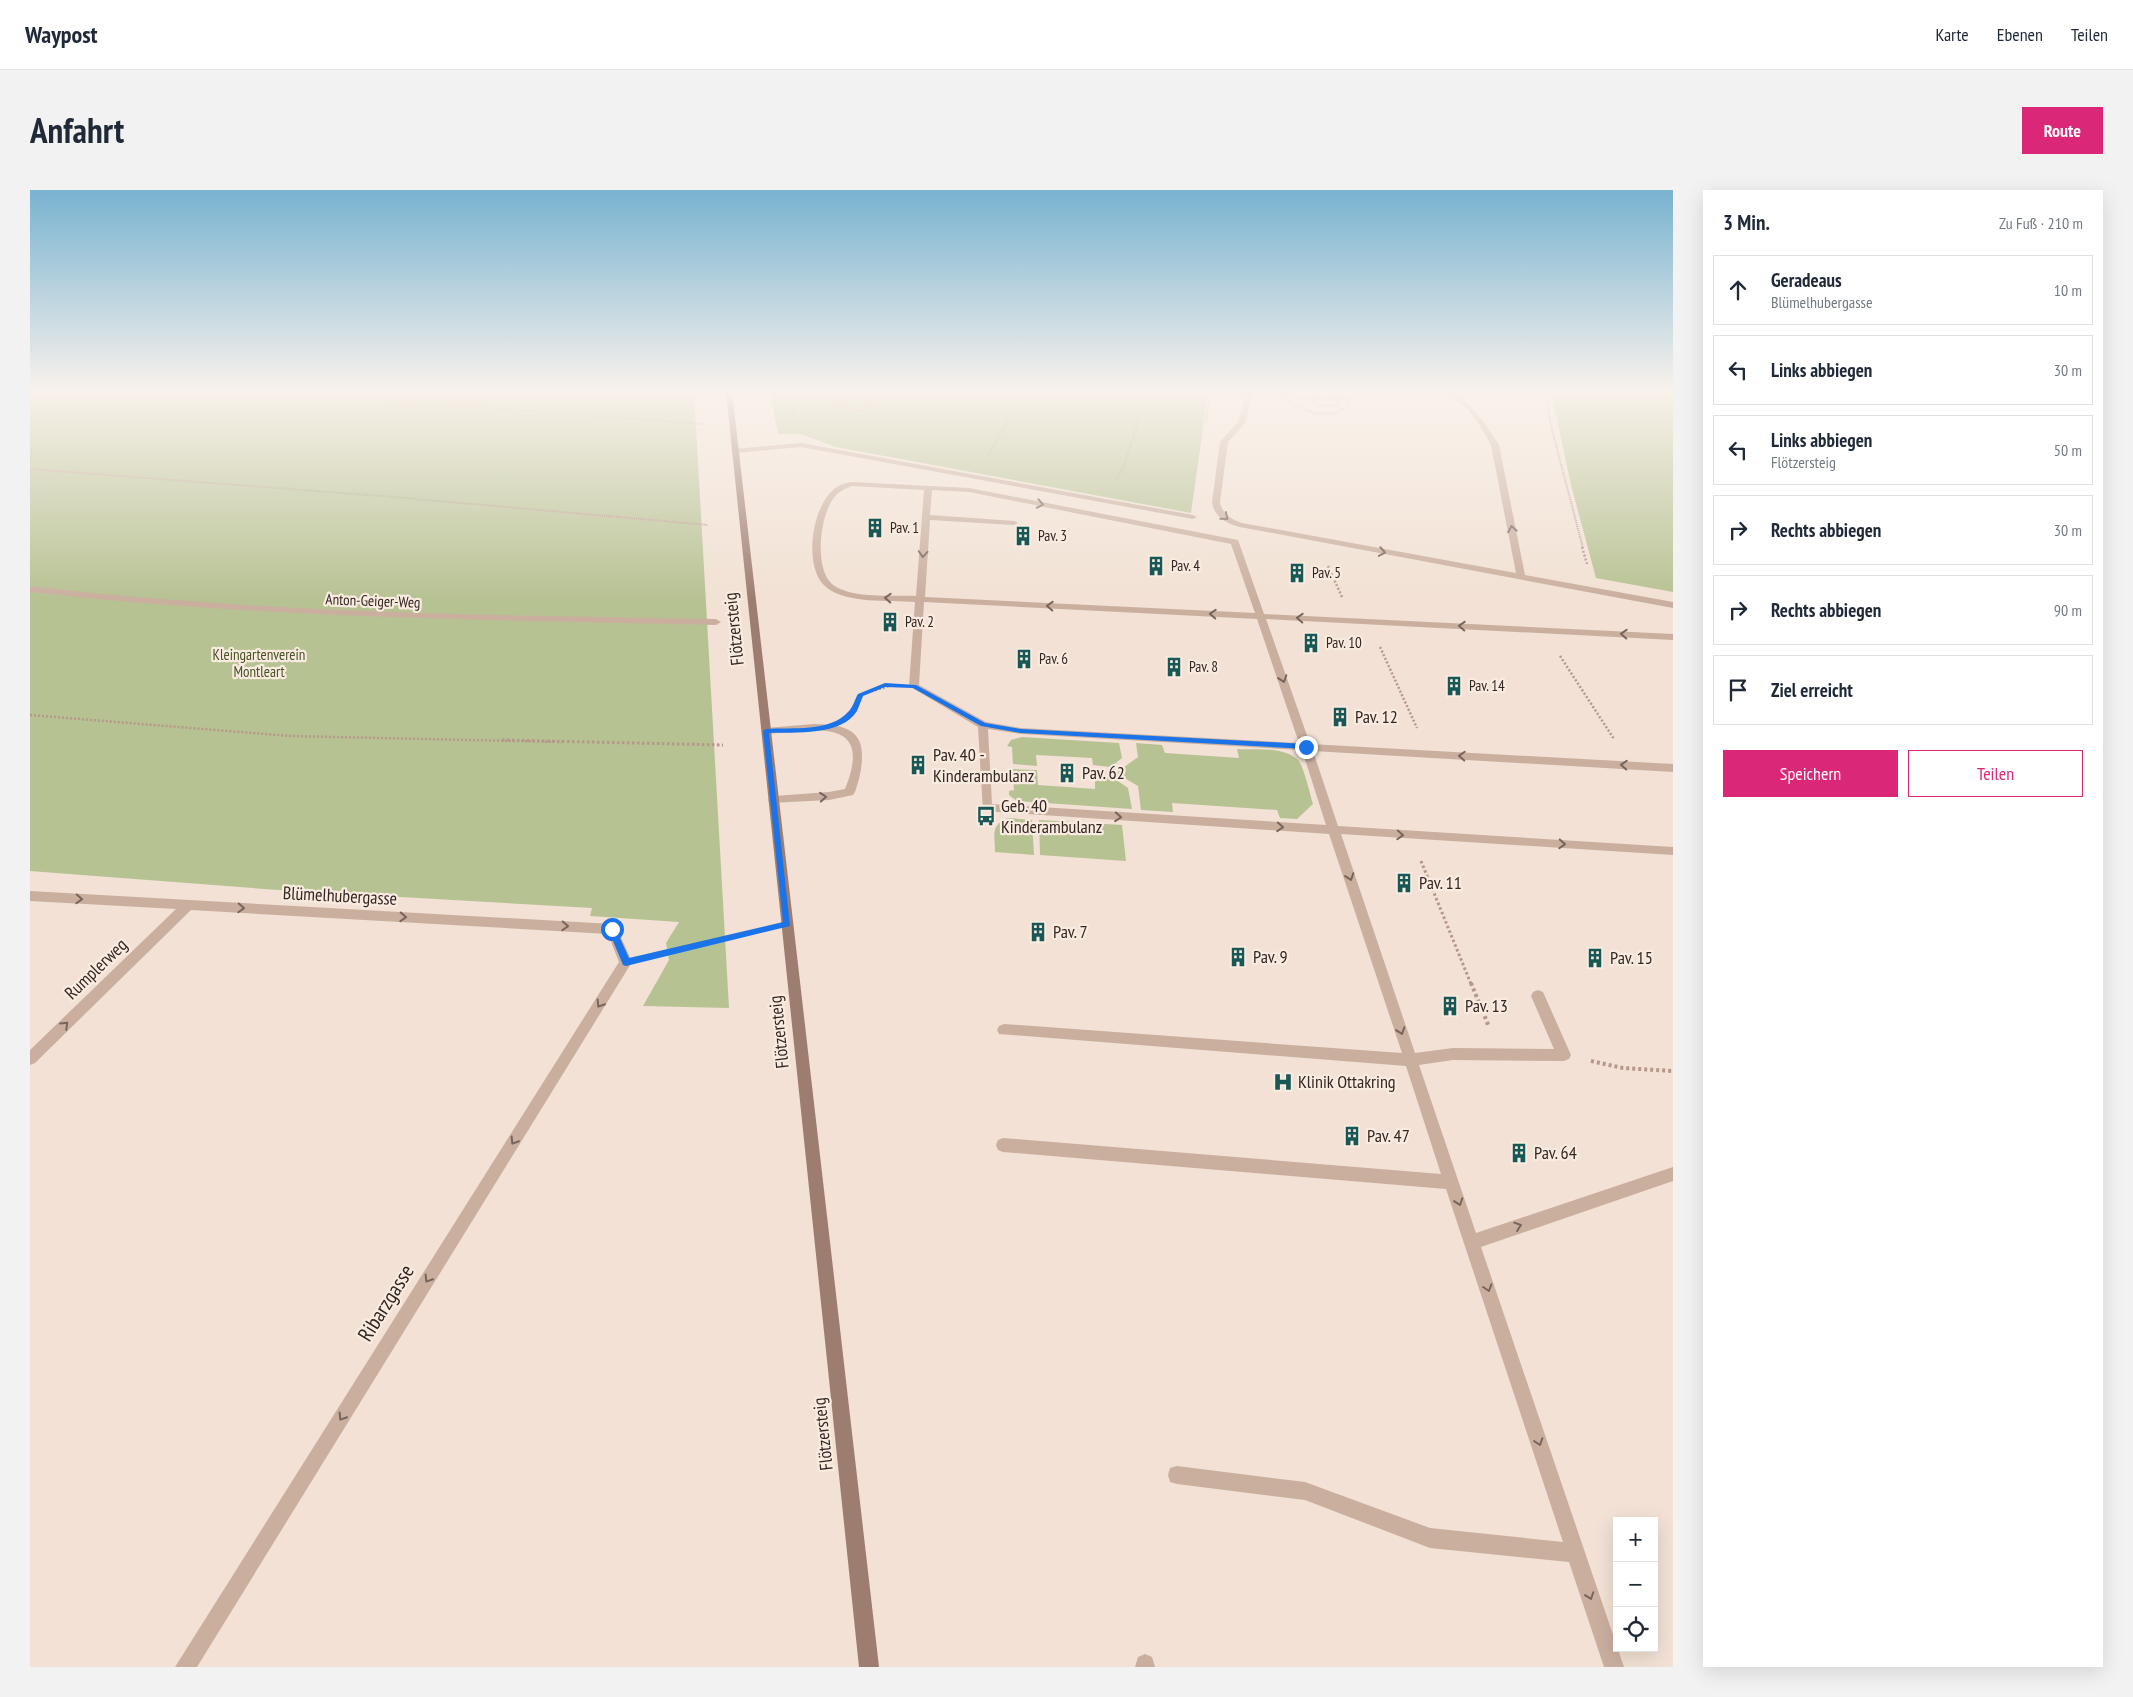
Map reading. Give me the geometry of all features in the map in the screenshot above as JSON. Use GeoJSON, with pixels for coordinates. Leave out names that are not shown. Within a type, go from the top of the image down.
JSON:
{"type":"FeatureCollection","features":[{"type":"Feature","properties":{"kind":"main road","name":"Flötzersteig"},"geometry":{"type":"LineString","coordinates":[[736,461],[869,1667]]}},
{"type":"Feature","properties":{"kind":"street"},"geometry":{"type":"LineString","coordinates":[[885,461],[1193,517]]}},
{"type":"Feature","properties":{"kind":"street"},"geometry":{"type":"LineString","coordinates":[[1221,461],[1216,502],[1217,509],[1228,521],[1318,540],[1673,605]]}},
{"type":"Feature","properties":{"kind":"street"},"geometry":{"type":"LineString","coordinates":[[1498,461],[1521,577]]}},
{"type":"Feature","properties":{"kind":"street"},"geometry":{"type":"LineString","coordinates":[[1614,1667],[1306,747],[1262,617],[1235,542],[969,490],[845,485],[836,489],[828,498],[823,509],[817,540],[817,562],[827,583],[834,589],[856,596],[1262,617],[1673,637]]}},
{"type":"Feature","properties":{"kind":"street"},"geometry":{"type":"LineString","coordinates":[[928,488],[914,686],[983,725],[1021,731],[1673,768]]}},
{"type":"Feature","properties":{"kind":"street"},"geometry":{"type":"LineString","coordinates":[[926,516],[1014,523]]}},
{"type":"Feature","properties":{"kind":"street","name":"Anton-Geiger-Weg"},"geometry":{"type":"LineString","coordinates":[[30,589],[113,600],[331,614],[716,622]]}},
{"type":"Feature","properties":{"kind":"street"},"geometry":{"type":"LineString","coordinates":[[983,725],[987,808],[1673,851]]}},
{"type":"Feature","properties":{"kind":"street"},"geometry":{"type":"LineString","coordinates":[[766,731],[828,727],[846,732],[855,740],[857,750],[857,770],[849,792],[829,796],[774,800]]}},
{"type":"Feature","properties":{"kind":"street","name":"Blümelhubergasse"},"geometry":{"type":"LineString","coordinates":[[30,896],[612,929],[626,962]]}},
{"type":"Feature","properties":{"kind":"street","name":"Rumplerweg"},"geometry":{"type":"LineString","coordinates":[[30,1059],[188,905]]}},
{"type":"Feature","properties":{"kind":"street","name":"Ribarzgasse"},"geometry":{"type":"LineString","coordinates":[[185,1667],[626,962]]}},
{"type":"Feature","properties":{"kind":"street"},"geometry":{"type":"LineString","coordinates":[[1004,1030],[1411,1060],[1452,1054],[1564,1055],[1538,996]]}},
{"type":"Feature","properties":{"kind":"street"},"geometry":{"type":"LineString","coordinates":[[1003,1145],[1452,1182]]}},
{"type":"Feature","properties":{"kind":"street"},"geometry":{"type":"LineString","coordinates":[[1472,1242],[1673,1174]]}},
{"type":"Feature","properties":{"kind":"street"},"geometry":{"type":"LineString","coordinates":[[1176,1474],[1305,1491],[1430,1538],[1576,1552]]}},
{"type":"Feature","properties":{"kind":"path"},"geometry":{"type":"LineString","coordinates":[[976,478],[985,461]]}},
{"type":"Feature","properties":{"kind":"path"},"geometry":{"type":"LineString","coordinates":[[1103,501],[1126,461]]}},
{"type":"Feature","properties":{"kind":"path"},"geometry":{"type":"LineString","coordinates":[[1560,461],[1588,570]]}},
{"type":"Feature","properties":{"kind":"path"},"geometry":{"type":"LineString","coordinates":[[30,469],[394,497],[708,525]]}},
{"type":"Feature","properties":{"kind":"path"},"geometry":{"type":"LineString","coordinates":[[1328,565],[1354,621]]}},
{"type":"Feature","properties":{"kind":"path"},"geometry":{"type":"LineString","coordinates":[[1368,622],[1429,754]]}},
{"type":"Feature","properties":{"kind":"path"},"geometry":{"type":"LineString","coordinates":[[1544,630],[1632,765]]}},
{"type":"Feature","properties":{"kind":"path"},"geometry":{"type":"LineString","coordinates":[[828,727],[845,719],[854,711],[860,695],[885,685],[914,686]]}},
{"type":"Feature","properties":{"kind":"path"},"geometry":{"type":"LineString","coordinates":[[30,715],[290,736],[723,745]]}},
{"type":"Feature","properties":{"kind":"path"},"geometry":{"type":"LineString","coordinates":[[1411,835],[1500,1054]]}},
{"type":"Feature","properties":{"kind":"path"},"geometry":{"type":"LineString","coordinates":[[626,962],[787,924]]}},
{"type":"Feature","properties":{"kind":"path"},"geometry":{"type":"LineString","coordinates":[[1564,1055],[1623,1068],[1673,1071]]}},
{"type":"Feature","properties":{"kind":"green space","name":"Kleingartenverein Montleart"},"geometry":{"type":"Polygon","coordinates":[[[30,461],[698,461],[729,1008],[643,1006],[669,960],[666,943],[679,922],[590,916],[592,908],[278,890],[30,871],[30,461]]]}},
{"type":"Feature","properties":{"kind":"green space"},"geometry":{"type":"Polygon","coordinates":[[[911,461],[1198,461],[1191,513],[911,461]]]}},
{"type":"Feature","properties":{"kind":"green space"},"geometry":{"type":"Polygon","coordinates":[[[1566,461],[1673,461],[1673,592],[1596,578],[1566,461]]]}},
{"type":"Feature","properties":{"kind":"green space"},"geometry":{"type":"Polygon","coordinates":[[[1022,737],[1119,743],[1122,758],[1111,767],[1093,765],[1092,758],[1036,755],[1037,766],[1013,764],[1012,747],[1007,746],[1011,740],[1022,737]]]}},
{"type":"Feature","properties":{"kind":"green space"},"geometry":{"type":"Polygon","coordinates":[[[1136,743],[1162,745],[1165,753],[1239,758],[1237,749],[1269,750],[1285,753],[1300,763],[1313,804],[1297,819],[1280,818],[1277,810],[1172,803],[1173,812],[1141,810],[1138,786],[1116,773],[1138,757],[1136,743]]]}},
{"type":"Feature","properties":{"kind":"green space"},"geometry":{"type":"Polygon","coordinates":[[[1013,769],[1037,770],[1038,785],[1095,789],[1095,779],[1097,779],[1097,776],[1112,777],[1128,788],[1132,809],[1017,801],[1009,795],[1009,791],[1014,790],[1013,769]]]}},
{"type":"Feature","properties":{"kind":"green space"},"geometry":{"type":"Polygon","coordinates":[[[1008,818],[1032,820],[1034,855],[995,852],[994,836],[996,827],[1008,818]]]}},
{"type":"Feature","properties":{"kind":"green space"},"geometry":{"type":"Polygon","coordinates":[[[1039,820],[1122,825],[1126,861],[1040,855],[1039,820]]]}},
{"type":"Feature","properties":{"kind":"place","name":"Pav. 1"},"geometry":{"type":"Point","coordinates":[875,528]}},
{"type":"Feature","properties":{"kind":"place","name":"Pav. 3"},"geometry":{"type":"Point","coordinates":[1023,536]}},
{"type":"Feature","properties":{"kind":"place","name":"Pav. 4"},"geometry":{"type":"Point","coordinates":[1156,566]}},
{"type":"Feature","properties":{"kind":"place","name":"Pav. 5"},"geometry":{"type":"Point","coordinates":[1297,573]}},
{"type":"Feature","properties":{"kind":"place","name":"Pav. 2"},"geometry":{"type":"Point","coordinates":[890,622]}},
{"type":"Feature","properties":{"kind":"place","name":"Pav. 10"},"geometry":{"type":"Point","coordinates":[1311,643]}},
{"type":"Feature","properties":{"kind":"place","name":"Pav. 6"},"geometry":{"type":"Point","coordinates":[1024,659]}},
{"type":"Feature","properties":{"kind":"place","name":"Pav. 8"},"geometry":{"type":"Point","coordinates":[1174,667]}},
{"type":"Feature","properties":{"kind":"place","name":"Pav. 14"},"geometry":{"type":"Point","coordinates":[1454,686]}},
{"type":"Feature","properties":{"kind":"place","name":"Pav. 12"},"geometry":{"type":"Point","coordinates":[1340,717]}},
{"type":"Feature","properties":{"kind":"place","name":"Pav. 40 - Kinderambulanz"},"geometry":{"type":"Point","coordinates":[918,765]}},
{"type":"Feature","properties":{"kind":"place","name":"Pav. 62"},"geometry":{"type":"Point","coordinates":[1067,773]}},
{"type":"Feature","properties":{"kind":"place","name":"Geb. 40 Kinderambulanz"},"geometry":{"type":"Point","coordinates":[986,816]}},
{"type":"Feature","properties":{"kind":"place","name":"Pav. 11"},"geometry":{"type":"Point","coordinates":[1404,883]}},
{"type":"Feature","properties":{"kind":"place","name":"Pav. 7"},"geometry":{"type":"Point","coordinates":[1038,932]}},
{"type":"Feature","properties":{"kind":"place","name":"Pav. 9"},"geometry":{"type":"Point","coordinates":[1238,957]}},
{"type":"Feature","properties":{"kind":"place","name":"Pav. 15"},"geometry":{"type":"Point","coordinates":[1595,958]}},
{"type":"Feature","properties":{"kind":"place","name":"Pav. 13"},"geometry":{"type":"Point","coordinates":[1450,1006]}},
{"type":"Feature","properties":{"kind":"place","name":"Klinik Ottakring"},"geometry":{"type":"Point","coordinates":[1283,1082]}},
{"type":"Feature","properties":{"kind":"place","name":"Pav. 47"},"geometry":{"type":"Point","coordinates":[1352,1136]}},
{"type":"Feature","properties":{"kind":"place","name":"Pav. 64"},"geometry":{"type":"Point","coordinates":[1519,1153]}},
{"type":"Feature","properties":{"kind":"route"},"geometry":{"type":"LineString","coordinates":[[612,929],[626,962],[787,924],[766,731],[828,727],[845,719],[854,711],[860,695],[885,685],[914,686],[983,725],[1021,731],[1306,747]]}}]}
